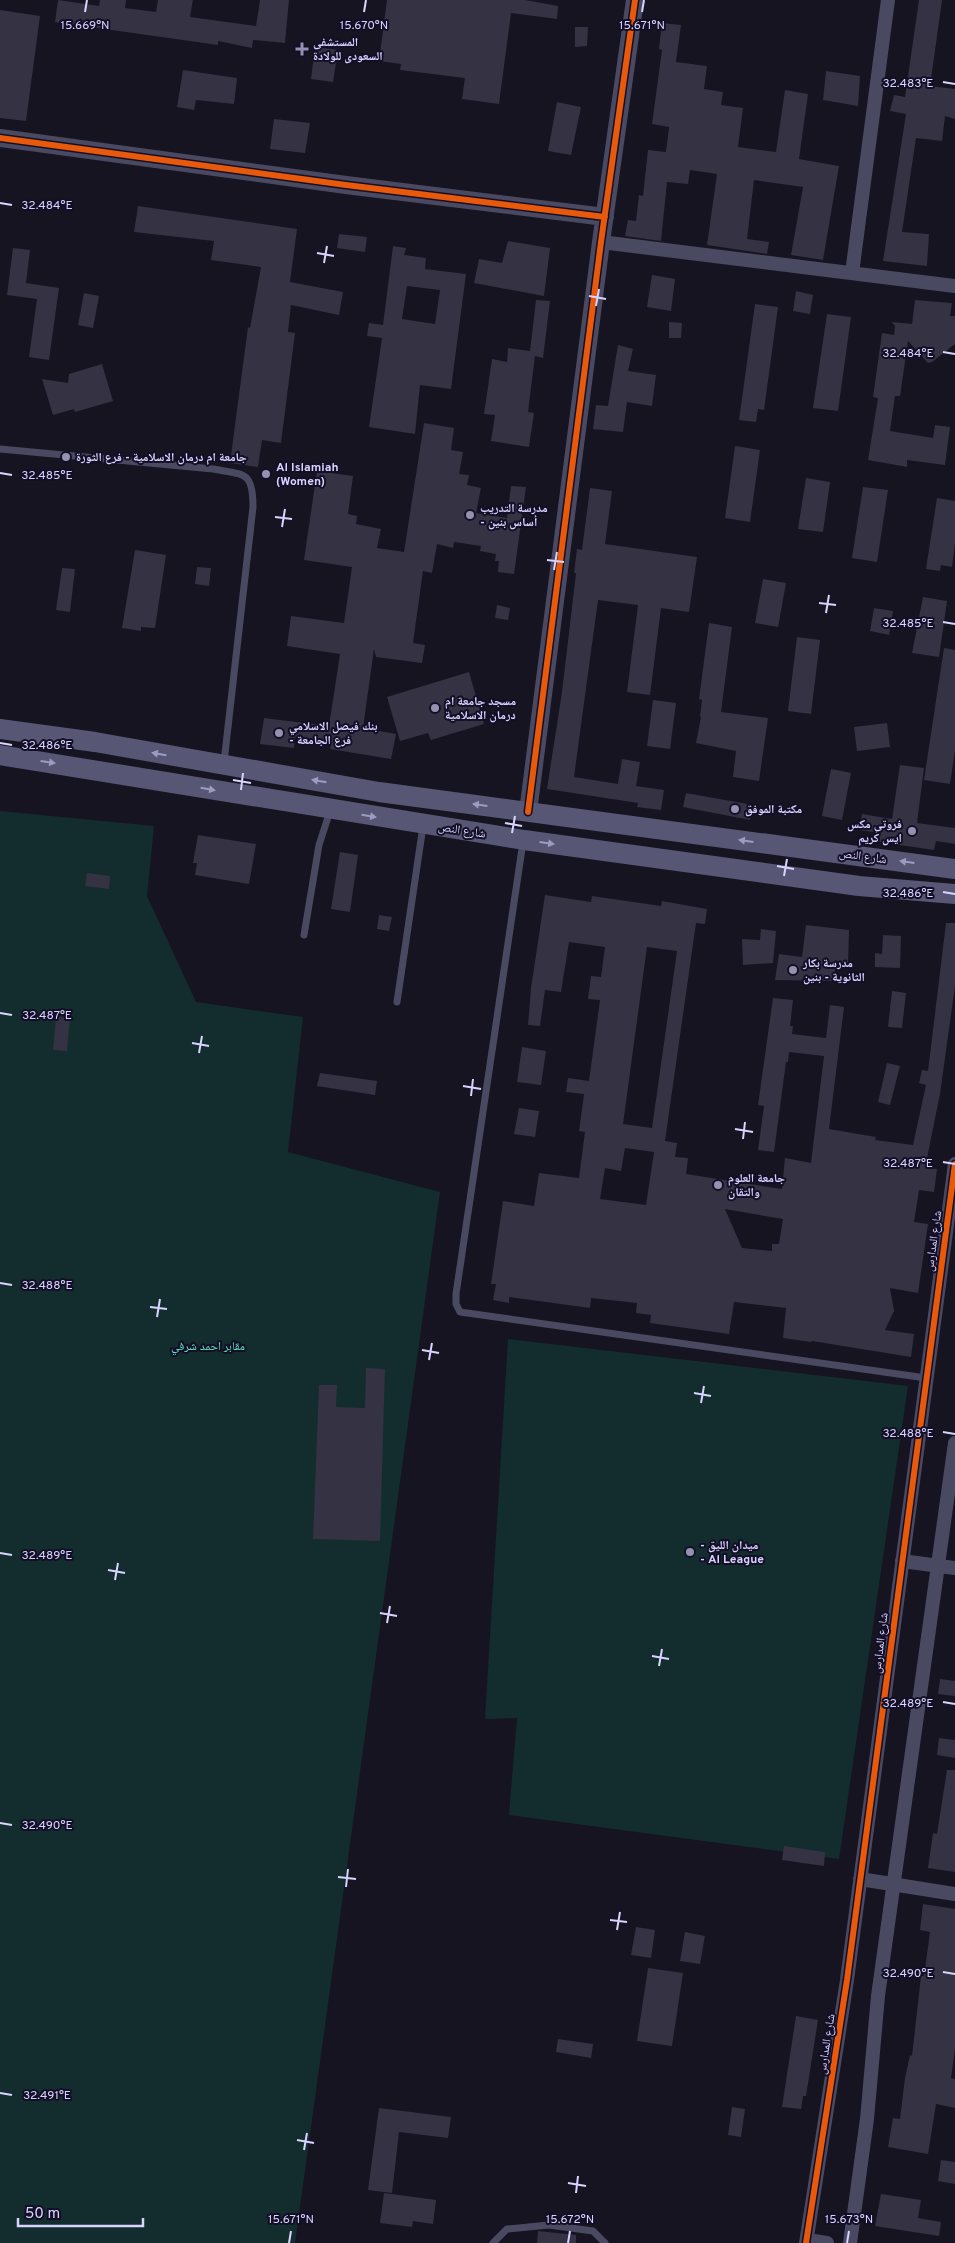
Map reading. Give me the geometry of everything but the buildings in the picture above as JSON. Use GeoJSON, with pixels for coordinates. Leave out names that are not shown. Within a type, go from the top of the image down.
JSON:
{"type":"FeatureCollection","features":[{"type":"Feature","properties":{"kind":"main road","name":"شارع النص"},"geometry":{"type":"LineString","coordinates":[[0,729],[95,742],[379,792],[955,869]]}},
{"type":"Feature","properties":{"kind":"main road","name":"شارع النص"},"geometry":{"type":"LineString","coordinates":[[0,755],[524,840],[859,886],[955,894]]}},
{"type":"Feature","properties":{"kind":"street"},"geometry":{"type":"LineString","coordinates":[[528,812],[601,242],[635,0]]}},
{"type":"Feature","properties":{"kind":"street"},"geometry":{"type":"LineString","coordinates":[[852,273],[888,0]]}},
{"type":"Feature","properties":{"kind":"street"},"geometry":{"type":"LineString","coordinates":[[0,138],[346,185],[605,217]]}},
{"type":"Feature","properties":{"kind":"street"},"geometry":{"type":"LineString","coordinates":[[601,242],[955,286]]}},
{"type":"Feature","properties":{"kind":"street","name":"شارع المدارس"},"geometry":{"type":"LineString","coordinates":[[806,2242],[847,1980],[955,1164]]}},
{"type":"Feature","properties":{"kind":"street"},"geometry":{"type":"LineString","coordinates":[[850,2243],[867,2119],[878,1996],[955,1443]]}},
{"type":"Feature","properties":{"kind":"street"},"geometry":{"type":"LineString","coordinates":[[902,1561],[955,1568]]}},
{"type":"Feature","properties":{"kind":"street"},"geometry":{"type":"LineString","coordinates":[[860,1879],[955,1894]]}},
{"type":"Feature","properties":{"kind":"street"},"geometry":{"type":"LineString","coordinates":[[806,2242],[826,2243]]}},
{"type":"Feature","properties":{"kind":"lane"},"geometry":{"type":"LineString","coordinates":[[0,449],[213,469],[246,477],[250,481],[253,490],[253,507],[223,766]]}},
{"type":"Feature","properties":{"kind":"lane"},"geometry":{"type":"LineString","coordinates":[[304,935],[319,845],[330,810]]}},
{"type":"Feature","properties":{"kind":"lane"},"geometry":{"type":"LineString","coordinates":[[397,1002],[424,824]]}},
{"type":"Feature","properties":{"kind":"lane"},"geometry":{"type":"LineString","coordinates":[[524,840],[456,1294],[456,1304],[460,1312],[926,1378]]}},
{"type":"Feature","properties":{"kind":"lane"},"geometry":{"type":"LineString","coordinates":[[493,2243],[507,2229],[549,2224],[593,2231],[605,2243]]}},
{"type":"Feature","properties":{"kind":"green space","name":"مقابر احمد شرفي"},"geometry":{"type":"Polygon","coordinates":[[[0,811],[154,826],[147,896],[196,1002],[303,1017],[288,1152],[440,1192],[295,2243],[0,2243],[0,811]]]}},
{"type":"Feature","properties":{"kind":"green space","name":"- ميدان الليق - Al League"},"geometry":{"type":"Polygon","coordinates":[[[508,1339],[908,1386],[839,1859],[509,1815],[517,1718],[485,1719],[508,1339]]]}},
{"type":"Feature","properties":{"kind":"cycle path"},"geometry":{"type":"LineString","coordinates":[[528,812],[601,242],[635,0]]}},
{"type":"Feature","properties":{"kind":"cycle path"},"geometry":{"type":"LineString","coordinates":[[0,138],[346,185],[605,217]]}},
{"type":"Feature","properties":{"kind":"cycle path"},"geometry":{"type":"LineString","coordinates":[[806,2243],[847,1980],[955,1164]]}},
{"type":"Feature","properties":{"kind":"place","name":"المستشفى السعودى للولادة"},"geometry":{"type":"Point","coordinates":[302,49]}},
{"type":"Feature","properties":{"kind":"place","name":"جامعة ام درمان الاسلامية - فرع الثورة"},"geometry":{"type":"Point","coordinates":[66,457]}},
{"type":"Feature","properties":{"kind":"place","name":"Al Islamiah (Women)"},"geometry":{"type":"Point","coordinates":[266,474]}},
{"type":"Feature","properties":{"kind":"place","name":"مدرسة التدريب - أساس بنين"},"geometry":{"type":"Point","coordinates":[470,515]}},
{"type":"Feature","properties":{"kind":"place","name":"مسجد جامعة ام درمان الاسلامية"},"geometry":{"type":"Point","coordinates":[435,708]}},
{"type":"Feature","properties":{"kind":"place","name":"بنك فيصل الاسلامي - فرع الجامعة"},"geometry":{"type":"Point","coordinates":[279,733]}},
{"type":"Feature","properties":{"kind":"place","name":"مكتبة الموفق"},"geometry":{"type":"Point","coordinates":[735,809]}},
{"type":"Feature","properties":{"kind":"place","name":"فروتي مكس ايس كريم"},"geometry":{"type":"Point","coordinates":[912,831]}},
{"type":"Feature","properties":{"kind":"place","name":"مدرسة بكار الثانوية - بنين"},"geometry":{"type":"Point","coordinates":[793,970]}},
{"type":"Feature","properties":{"kind":"place","name":"جامعة العلوم والتقان"},"geometry":{"type":"Point","coordinates":[718,1185]}},
{"type":"Feature","properties":{"kind":"place","name":"- ميدان الليق - Al League"},"geometry":{"type":"Point","coordinates":[690,1552]}}]}
